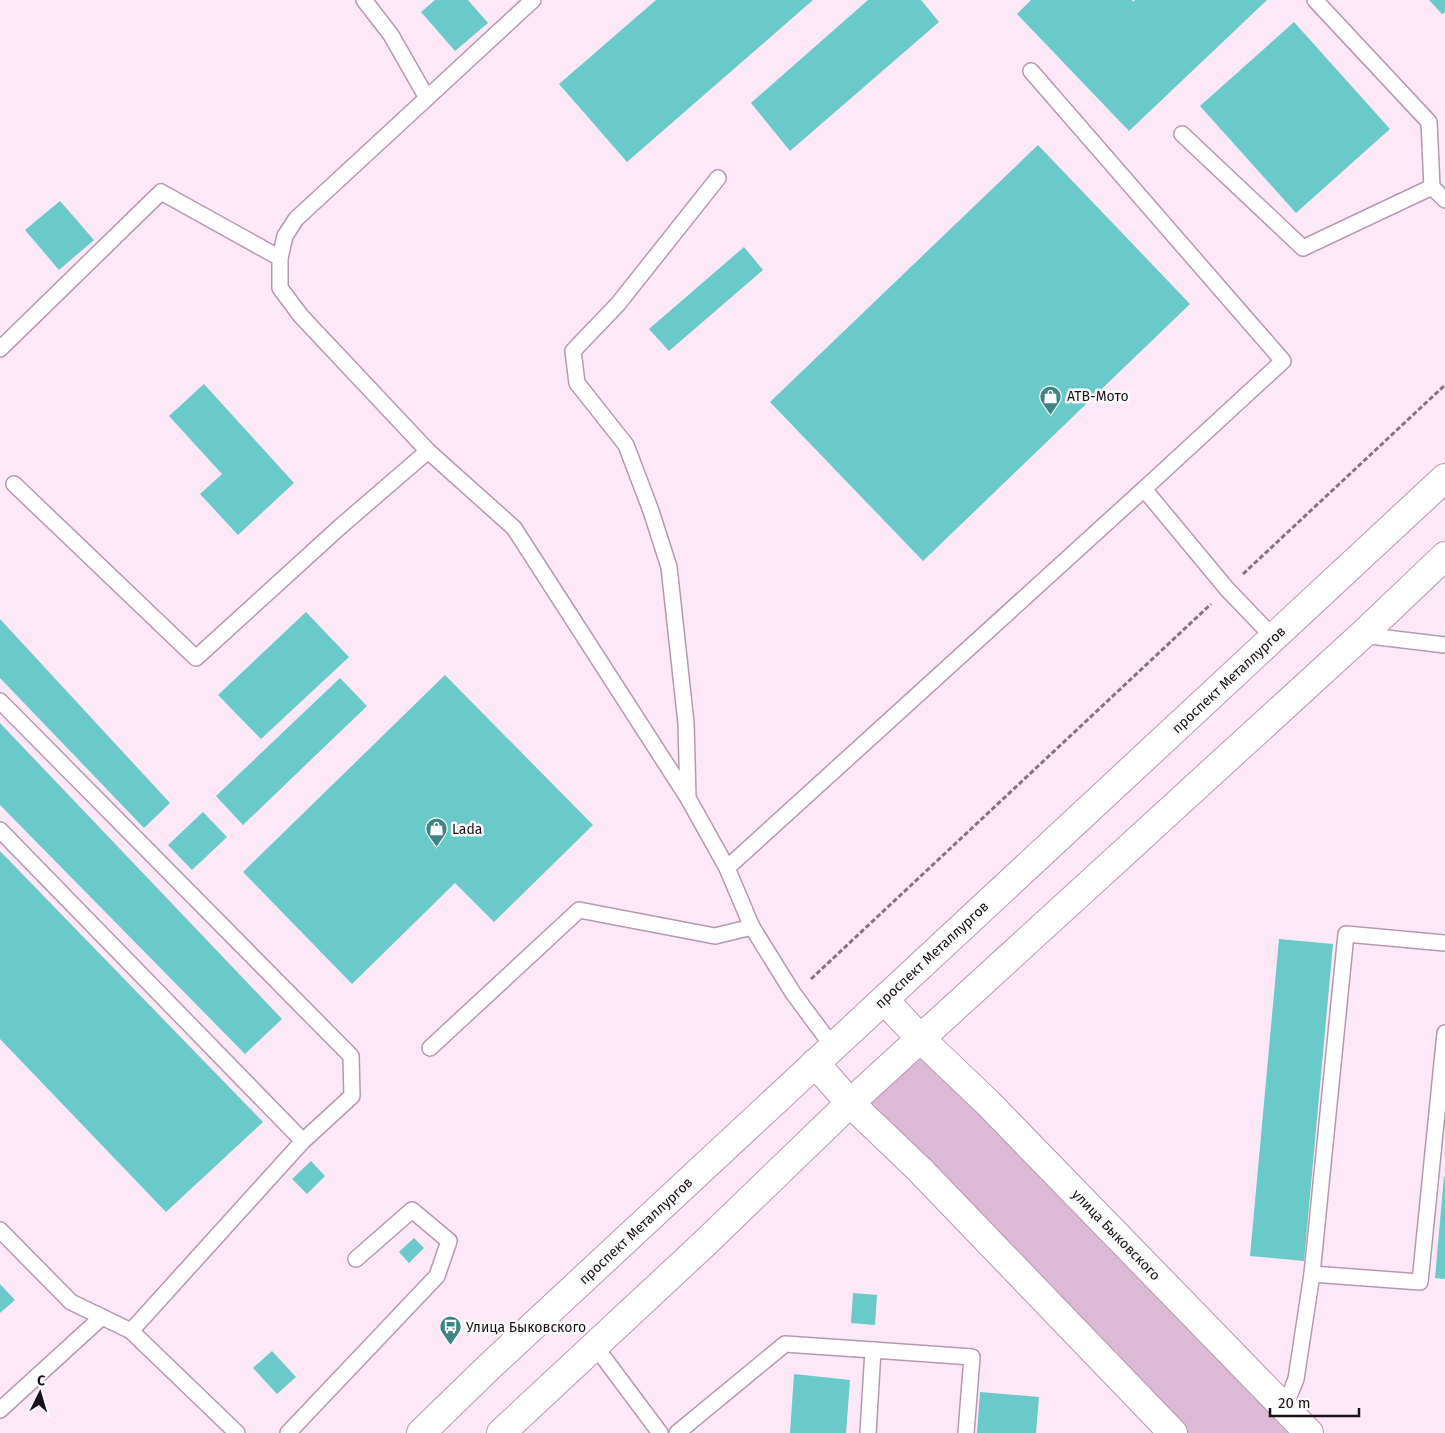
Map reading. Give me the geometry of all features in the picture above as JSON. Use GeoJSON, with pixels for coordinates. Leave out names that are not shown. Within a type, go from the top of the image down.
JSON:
{"type":"FeatureCollection","features":[{"type":"Feature","properties":{"kind":"main road","name":"проспект Металлургов"},"geometry":{"type":"LineString","coordinates":[[421,1433],[490,1366],[1445,478]]}},
{"type":"Feature","properties":{"kind":"main road"},"geometry":{"type":"LineString","coordinates":[[501,1433],[704,1244],[850,1103],[1362,635],[1445,556]]}},
{"type":"Feature","properties":{"kind":"main road","name":"улица Быковского"},"geometry":{"type":"LineString","coordinates":[[884,1000],[921,1039],[988,1102],[1309,1433]]}},
{"type":"Feature","properties":{"kind":"main road"},"geometry":{"type":"LineString","coordinates":[[824,1055],[850,1103],[920,1170],[1173,1433]]}},
{"type":"Feature","properties":{"kind":"lane"},"geometry":{"type":"LineString","coordinates":[[364,0],[391,35],[427,98]]}},
{"type":"Feature","properties":{"kind":"lane"},"geometry":{"type":"LineString","coordinates":[[533,0],[296,219],[285,236],[280,258],[280,288],[301,316],[428,451],[514,528],[688,798],[726,868],[752,927],[793,993],[824,1055]]}},
{"type":"Feature","properties":{"kind":"lane"},"geometry":{"type":"LineString","coordinates":[[1315,0],[1429,122],[1432,187],[1445,200]]}},
{"type":"Feature","properties":{"kind":"lane"},"geometry":{"type":"LineString","coordinates":[[726,868],[1283,361],[1031,71]]}},
{"type":"Feature","properties":{"kind":"lane"},"geometry":{"type":"LineString","coordinates":[[1182,134],[1303,248],[1432,187]]}},
{"type":"Feature","properties":{"kind":"lane"},"geometry":{"type":"LineString","coordinates":[[688,798],[686,723],[669,567],[651,511],[626,445],[577,383],[572,351],[618,304],[718,178]]}},
{"type":"Feature","properties":{"kind":"lane"},"geometry":{"type":"LineString","coordinates":[[0,349],[161,192],[280,258]]}},
{"type":"Feature","properties":{"kind":"lane"},"geometry":{"type":"LineString","coordinates":[[14,484],[196,658],[340,526],[428,451]]}},
{"type":"Feature","properties":{"kind":"lane"},"geometry":{"type":"LineString","coordinates":[[1144,489],[1227,589],[1274,638]]}},
{"type":"Feature","properties":{"kind":"lane"},"geometry":{"type":"LineString","coordinates":[[1362,635],[1445,645]]}},
{"type":"Feature","properties":{"kind":"lane"},"geometry":{"type":"LineString","coordinates":[[0,700],[351,1056],[352,1096],[303,1141],[131,1331]]}},
{"type":"Feature","properties":{"kind":"lane"},"geometry":{"type":"LineString","coordinates":[[0,830],[303,1141]]}},
{"type":"Feature","properties":{"kind":"lane"},"geometry":{"type":"LineString","coordinates":[[430,1048],[578,910],[715,936],[752,927]]}},
{"type":"Feature","properties":{"kind":"lane"},"geometry":{"type":"LineString","coordinates":[[1284,1409],[1296,1379],[1312,1274],[1346,934],[1445,943]]}},
{"type":"Feature","properties":{"kind":"lane"},"geometry":{"type":"LineString","coordinates":[[1312,1274],[1420,1282],[1445,1033]]}},
{"type":"Feature","properties":{"kind":"lane"},"geometry":{"type":"LineString","coordinates":[[288,1433],[437,1276],[449,1241],[412,1210],[356,1259]]}},
{"type":"Feature","properties":{"kind":"lane"},"geometry":{"type":"LineString","coordinates":[[0,1230],[71,1302],[131,1331],[237,1433]]}},
{"type":"Feature","properties":{"kind":"lane"},"geometry":{"type":"LineString","coordinates":[[0,1410],[102,1317]]}},
{"type":"Feature","properties":{"kind":"lane"},"geometry":{"type":"LineString","coordinates":[[677,1433],[786,1344],[972,1357],[966,1433]]}},
{"type":"Feature","properties":{"kind":"lane"},"geometry":{"type":"LineString","coordinates":[[595,1346],[660,1433]]}},
{"type":"Feature","properties":{"kind":"lane"},"geometry":{"type":"LineString","coordinates":[[868,1433],[873,1350]]}},
{"type":"Feature","properties":{"kind":"path"},"geometry":{"type":"LineString","coordinates":[[806,983],[1445,385]]}},
{"type":"Feature","properties":{"kind":"shaded area"},"geometry":{"type":"Polygon","coordinates":[[[921,1039],[1309,1433],[1173,1433],[850,1103],[921,1039]]]}},
{"type":"Feature","properties":{"kind":"building"},"geometry":{"type":"Polygon","coordinates":[[[435,0],[468,0],[488,23],[455,51],[421,12],[435,0]]]}},
{"type":"Feature","properties":{"kind":"building"},"geometry":{"type":"Polygon","coordinates":[[[656,0],[813,0],[627,162],[559,84],[656,0]]]}},
{"type":"Feature","properties":{"kind":"building"},"geometry":{"type":"Polygon","coordinates":[[[868,0],[921,0],[939,22],[790,151],[751,103],[868,0]]]}},
{"type":"Feature","properties":{"kind":"building"},"geometry":{"type":"Polygon","coordinates":[[[1031,0],[1132,0],[1133,2],[1135,0],[1267,0],[1129,131],[1017,14],[1031,0]]]}},
{"type":"Feature","properties":{"kind":"building"},"geometry":{"type":"Polygon","coordinates":[[[1429,0],[1445,0],[1445,12],[1442,14],[1429,0]]]}},
{"type":"Feature","properties":{"kind":"building"},"geometry":{"type":"Polygon","coordinates":[[[1294,22],[1390,129],[1296,213],[1200,106],[1294,22]]]}},
{"type":"Feature","properties":{"kind":"building"},"geometry":{"type":"Polygon","coordinates":[[[1038,145],[1190,304],[923,561],[770,402],[1038,145]]]}},
{"type":"Feature","properties":{"kind":"building"},"geometry":{"type":"Polygon","coordinates":[[[60,201],[94,240],[59,270],[25,230],[60,201]]]}},
{"type":"Feature","properties":{"kind":"building"},"geometry":{"type":"Polygon","coordinates":[[[744,247],[763,270],[669,351],[649,329],[744,247]]]}},
{"type":"Feature","properties":{"kind":"building"},"geometry":{"type":"Polygon","coordinates":[[[204,384],[294,483],[238,535],[200,494],[222,474],[169,416],[204,384]]]}},
{"type":"Feature","properties":{"kind":"building"},"geometry":{"type":"Polygon","coordinates":[[[306,612],[349,657],[261,739],[218,695],[306,612]]]}},
{"type":"Feature","properties":{"kind":"building"},"geometry":{"type":"Polygon","coordinates":[[[0,619],[170,803],[144,828],[0,678],[0,619]]]}},
{"type":"Feature","properties":{"kind":"building"},"geometry":{"type":"Polygon","coordinates":[[[445,675],[593,825],[494,922],[455,883],[352,984],[243,872],[445,675]]]}},
{"type":"Feature","properties":{"kind":"building"},"geometry":{"type":"Polygon","coordinates":[[[340,678],[367,706],[243,825],[216,796],[340,678]]]}},
{"type":"Feature","properties":{"kind":"building"},"geometry":{"type":"Polygon","coordinates":[[[0,723],[282,1019],[245,1054],[0,805],[0,723]]]}},
{"type":"Feature","properties":{"kind":"building"},"geometry":{"type":"Polygon","coordinates":[[[203,812],[227,837],[192,870],[168,845],[203,812]]]}},
{"type":"Feature","properties":{"kind":"building"},"geometry":{"type":"Polygon","coordinates":[[[0,851],[263,1122],[166,1212],[0,1039],[0,851]]]}},
{"type":"Feature","properties":{"kind":"building"},"geometry":{"type":"Polygon","coordinates":[[[1279,939],[1333,944],[1304,1261],[1250,1256],[1279,939]]]}},
{"type":"Feature","properties":{"kind":"building"},"geometry":{"type":"Polygon","coordinates":[[[311,1161],[325,1176],[307,1194],[292,1179],[311,1161]]]}},
{"type":"Feature","properties":{"kind":"building"},"geometry":{"type":"Polygon","coordinates":[[[1445,1177],[1445,1279],[1435,1278],[1445,1177]]]}},
{"type":"Feature","properties":{"kind":"building"},"geometry":{"type":"Polygon","coordinates":[[[414,1238],[424,1248],[409,1263],[399,1252],[414,1238]]]}},
{"type":"Feature","properties":{"kind":"building"},"geometry":{"type":"Polygon","coordinates":[[[0,1284],[15,1300],[0,1313],[0,1284]]]}},
{"type":"Feature","properties":{"kind":"building"},"geometry":{"type":"Polygon","coordinates":[[[853,1293],[877,1295],[875,1325],[851,1323],[853,1293]]]}},
{"type":"Feature","properties":{"kind":"building"},"geometry":{"type":"Polygon","coordinates":[[[272,1351],[296,1377],[277,1394],[253,1368],[272,1351]]]}},
{"type":"Feature","properties":{"kind":"building"},"geometry":{"type":"Polygon","coordinates":[[[794,1374],[850,1380],[846,1433],[790,1433],[794,1374]]]}},
{"type":"Feature","properties":{"kind":"building"},"geometry":{"type":"Polygon","coordinates":[[[980,1392],[1039,1397],[1036,1433],[977,1433],[980,1392]]]}},
{"type":"Feature","properties":{"kind":"place","name":"АТВ-Мото"},"geometry":{"type":"Point","coordinates":[1051,415]}},
{"type":"Feature","properties":{"kind":"place","name":"Lada"},"geometry":{"type":"Point","coordinates":[436,848]}},
{"type":"Feature","properties":{"kind":"place","name":"Улица Быковского"},"geometry":{"type":"Point","coordinates":[450,1346]}}]}
